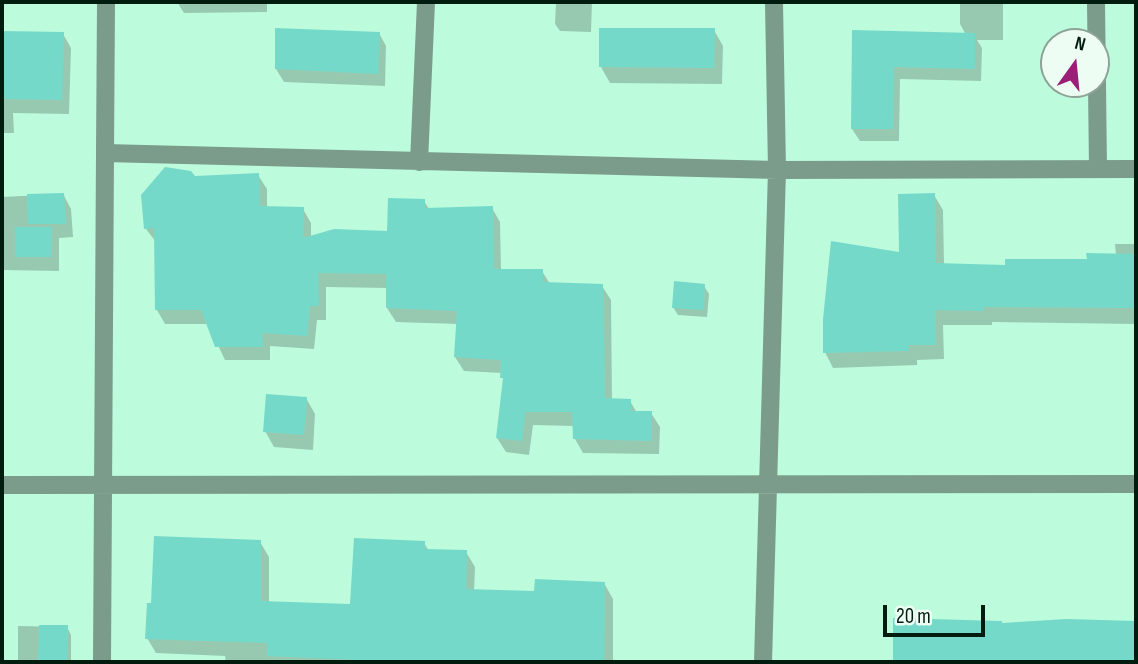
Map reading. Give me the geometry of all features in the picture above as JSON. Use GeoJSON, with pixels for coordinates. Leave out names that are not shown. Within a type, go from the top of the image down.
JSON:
{"type":"FeatureCollection","features":[{"type":"Feature","properties":{"kind":"street"},"geometry":{"type":"LineString","coordinates":[[102,662],[106,2]]}},
{"type":"Feature","properties":{"kind":"street"},"geometry":{"type":"LineString","coordinates":[[419,162],[426,2]]}},
{"type":"Feature","properties":{"kind":"street"},"geometry":{"type":"LineString","coordinates":[[763,662],[777,170],[774,2]]}},
{"type":"Feature","properties":{"kind":"street"},"geometry":{"type":"LineString","coordinates":[[1096,2],[1098,169]]}},
{"type":"Feature","properties":{"kind":"street"},"geometry":{"type":"LineString","coordinates":[[105,153],[777,170],[1136,169]]}},
{"type":"Feature","properties":{"kind":"street"},"geometry":{"type":"LineString","coordinates":[[2,485],[1136,484]]}},
{"type":"Feature","properties":{"kind":"building"},"geometry":{"type":"Polygon","coordinates":[[[275,28],[380,32],[378,74],[275,69],[275,28]]]}},
{"type":"Feature","properties":{"kind":"building"},"geometry":{"type":"Polygon","coordinates":[[[599,28],[715,28],[714,68],[599,67],[599,28]]]}},
{"type":"Feature","properties":{"kind":"building"},"geometry":{"type":"Polygon","coordinates":[[[852,30],[975,33],[975,69],[894,67],[893,129],[851,129],[852,30]]]}},
{"type":"Feature","properties":{"kind":"building"},"geometry":{"type":"Polygon","coordinates":[[[2,31],[64,32],[62,100],[2,99],[2,31]]]}},
{"type":"Feature","properties":{"kind":"building"},"geometry":{"type":"Polygon","coordinates":[[[165,167],[191,171],[195,176],[259,173],[260,206],[304,207],[303,238],[334,229],[387,231],[388,198],[425,199],[425,208],[493,206],[494,269],[543,269],[543,282],[603,284],[605,398],[631,399],[631,411],[652,411],[652,441],[573,439],[572,412],[525,412],[522,441],[496,438],[503,378],[500,378],[501,360],[454,357],[457,311],[386,308],[386,274],[318,273],[319,306],[310,306],[307,336],[262,333],[263,347],[215,347],[201,310],[155,310],[154,228],[144,229],[141,195],[165,167]]]}},
{"type":"Feature","properties":{"kind":"building"},"geometry":{"type":"Polygon","coordinates":[[[64,193],[66,224],[28,224],[27,194],[64,193]]]}},
{"type":"Feature","properties":{"kind":"building"},"geometry":{"type":"Polygon","coordinates":[[[935,193],[936,263],[1005,265],[1005,259],[1087,259],[1086,253],[1136,254],[1136,308],[984,307],[984,311],[935,310],[936,345],[909,345],[909,351],[823,353],[823,319],[831,241],[899,252],[898,194],[935,193]]]}},
{"type":"Feature","properties":{"kind":"building"},"geometry":{"type":"Polygon","coordinates":[[[15,227],[52,227],[51,257],[15,257],[15,227]]]}},
{"type":"Feature","properties":{"kind":"building"},"geometry":{"type":"Polygon","coordinates":[[[674,281],[705,284],[704,310],[672,308],[674,281]]]}},
{"type":"Feature","properties":{"kind":"building"},"geometry":{"type":"Polygon","coordinates":[[[266,394],[307,397],[304,435],[263,432],[266,394]]]}},
{"type":"Feature","properties":{"kind":"building"},"geometry":{"type":"Polygon","coordinates":[[[154,536],[261,540],[261,601],[350,604],[354,538],[425,541],[425,549],[467,550],[466,589],[534,591],[535,579],[605,582],[604,662],[380,661],[267,656],[267,643],[145,639],[147,603],[151,603],[154,536]]]}},
{"type":"Feature","properties":{"kind":"building"},"geometry":{"type":"Polygon","coordinates":[[[893,618],[1002,623],[1066,619],[1136,621],[1136,661],[893,660],[893,618]]]}},
{"type":"Feature","properties":{"kind":"building"},"geometry":{"type":"Polygon","coordinates":[[[39,625],[68,625],[67,662],[38,662],[39,625]]]}}]}
